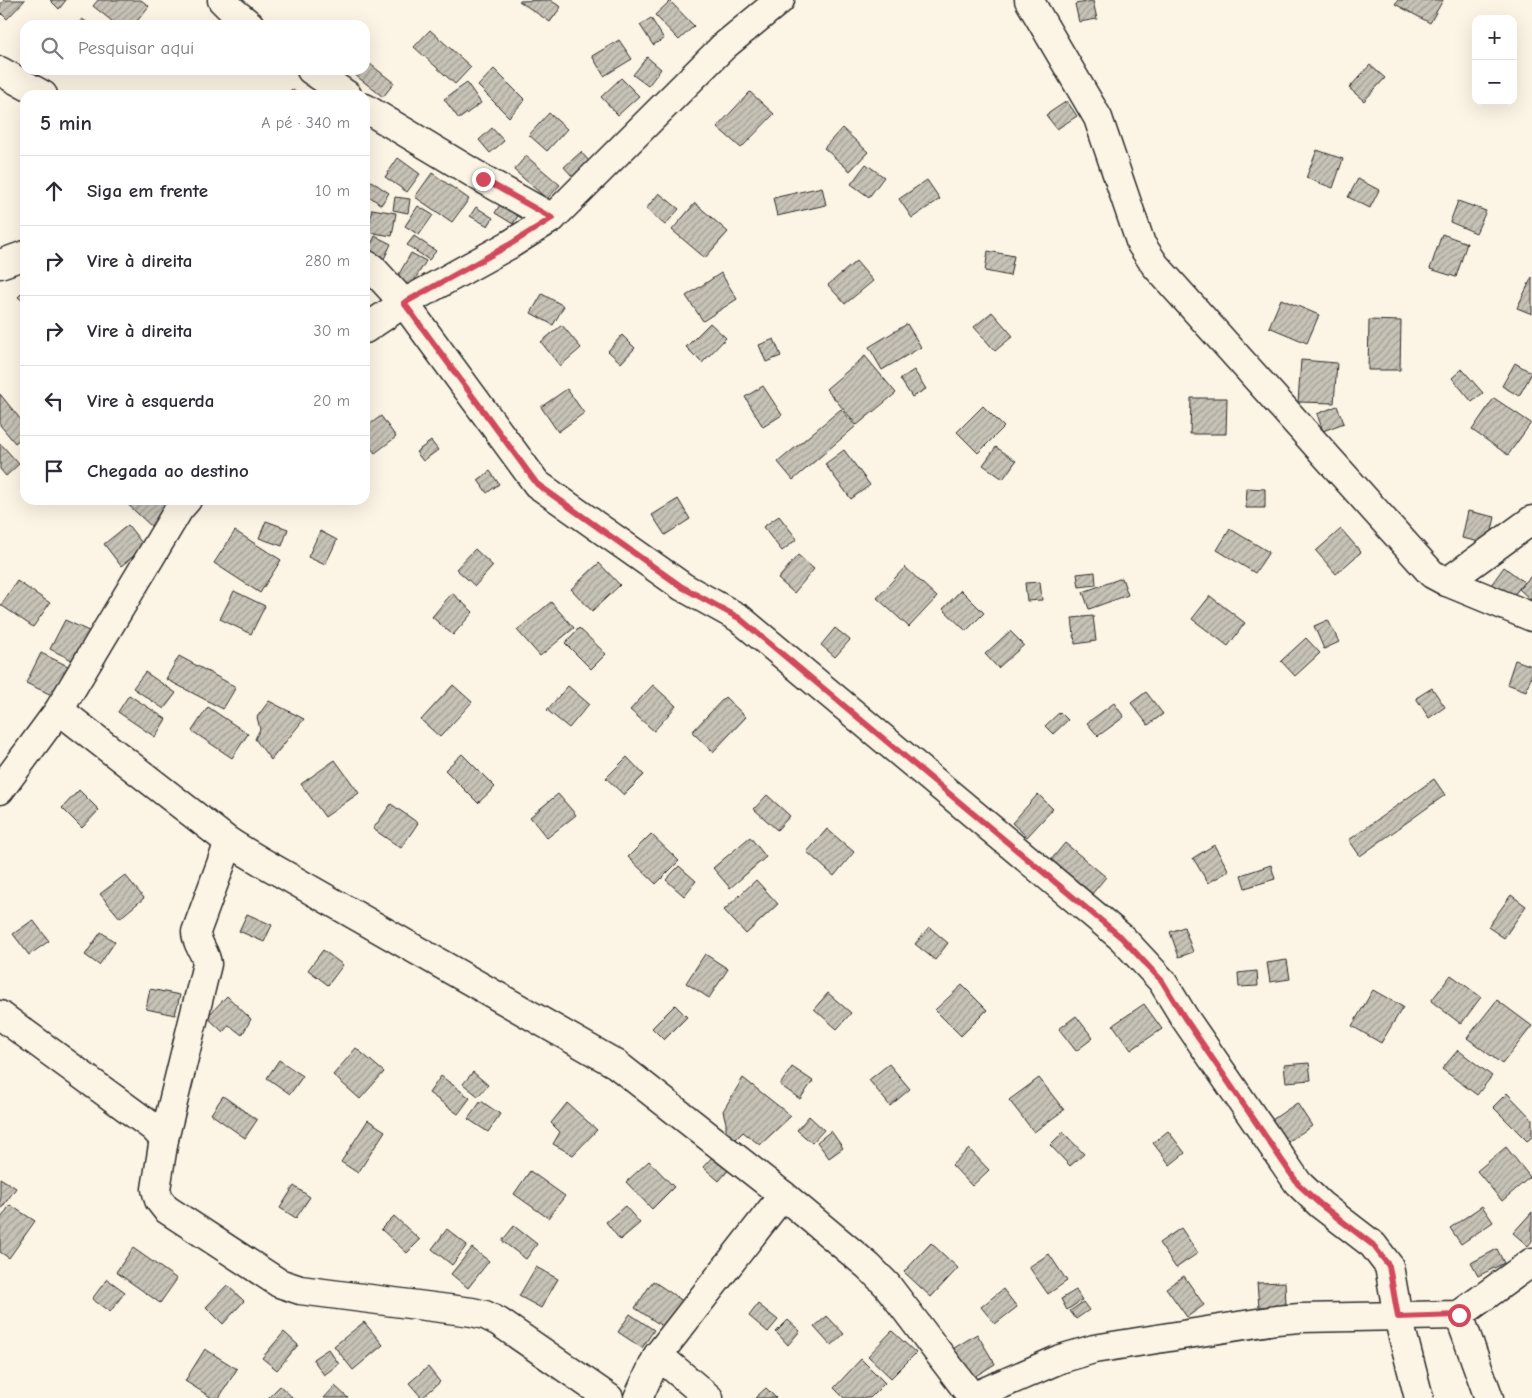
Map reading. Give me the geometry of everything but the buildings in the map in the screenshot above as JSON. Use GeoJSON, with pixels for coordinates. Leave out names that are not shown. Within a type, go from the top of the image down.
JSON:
{"type":"FeatureCollection","features":[{"type":"Feature","properties":{"kind":"street"},"geometry":{"type":"LineString","coordinates":[[222,0],[244,20]]}},
{"type":"Feature","properties":{"kind":"street"},"geometry":{"type":"LineString","coordinates":[[370,326],[404,303],[509,245],[552,218],[724,46],[780,0]]}},
{"type":"Feature","properties":{"kind":"street"},"geometry":{"type":"LineString","coordinates":[[1029,0],[1098,118],[1141,244],[1155,265],[1432,574],[1532,617]]}},
{"type":"Feature","properties":{"kind":"street"},"geometry":{"type":"LineString","coordinates":[[0,71],[34,90]]}},
{"type":"Feature","properties":{"kind":"street"},"geometry":{"type":"LineString","coordinates":[[318,75],[340,90]]}},
{"type":"Feature","properties":{"kind":"street"},"geometry":{"type":"LineString","coordinates":[[370,111],[552,218]]}},
{"type":"Feature","properties":{"kind":"street"},"geometry":{"type":"LineString","coordinates":[[0,264],[20,257]]}},
{"type":"Feature","properties":{"kind":"street"},"geometry":{"type":"LineString","coordinates":[[370,267],[404,303],[537,484],[682,587],[739,618],[1122,938],[1162,981],[1184,1017],[1298,1184],[1321,1205],[1373,1245],[1389,1266],[1398,1317],[1419,1398]]}},
{"type":"Feature","properties":{"kind":"street"},"geometry":{"type":"LineString","coordinates":[[0,790],[59,710],[183,505]]}},
{"type":"Feature","properties":{"kind":"street"},"geometry":{"type":"LineString","coordinates":[[1447,582],[1532,520]]}},
{"type":"Feature","properties":{"kind":"street"},"geometry":{"type":"LineString","coordinates":[[59,710],[230,842],[616,1064],[783,1195],[868,1266],[887,1286],[971,1398],[1060,1359],[1094,1349],[1276,1320],[1459,1315],[1532,1262]]}},
{"type":"Feature","properties":{"kind":"street"},"geometry":{"type":"LineString","coordinates":[[230,842],[196,932],[196,939],[206,956],[207,964],[164,1139],[156,1189],[159,1200],[166,1209],[279,1283],[300,1290],[485,1315],[499,1322],[609,1398]]}},
{"type":"Feature","properties":{"kind":"street"},"geometry":{"type":"LineString","coordinates":[[0,1015],[154,1128],[164,1139]]}},
{"type":"Feature","properties":{"kind":"street"},"geometry":{"type":"LineString","coordinates":[[638,1398],[658,1355],[783,1195]]}},
{"type":"Feature","properties":{"kind":"street"},"geometry":{"type":"LineString","coordinates":[[1459,1315],[1489,1398]]}},
{"type":"Feature","properties":{"kind":"street"},"geometry":{"type":"LineString","coordinates":[[658,1355],[709,1398]]}},
{"type":"Feature","properties":{"kind":"route"},"geometry":{"type":"LineString","coordinates":[[483,179],[552,218],[509,245],[404,303],[537,484],[682,587],[739,618],[1122,938],[1162,981],[1184,1017],[1298,1184],[1321,1205],[1373,1245],[1389,1266],[1398,1317],[1459,1315]]}}]}
